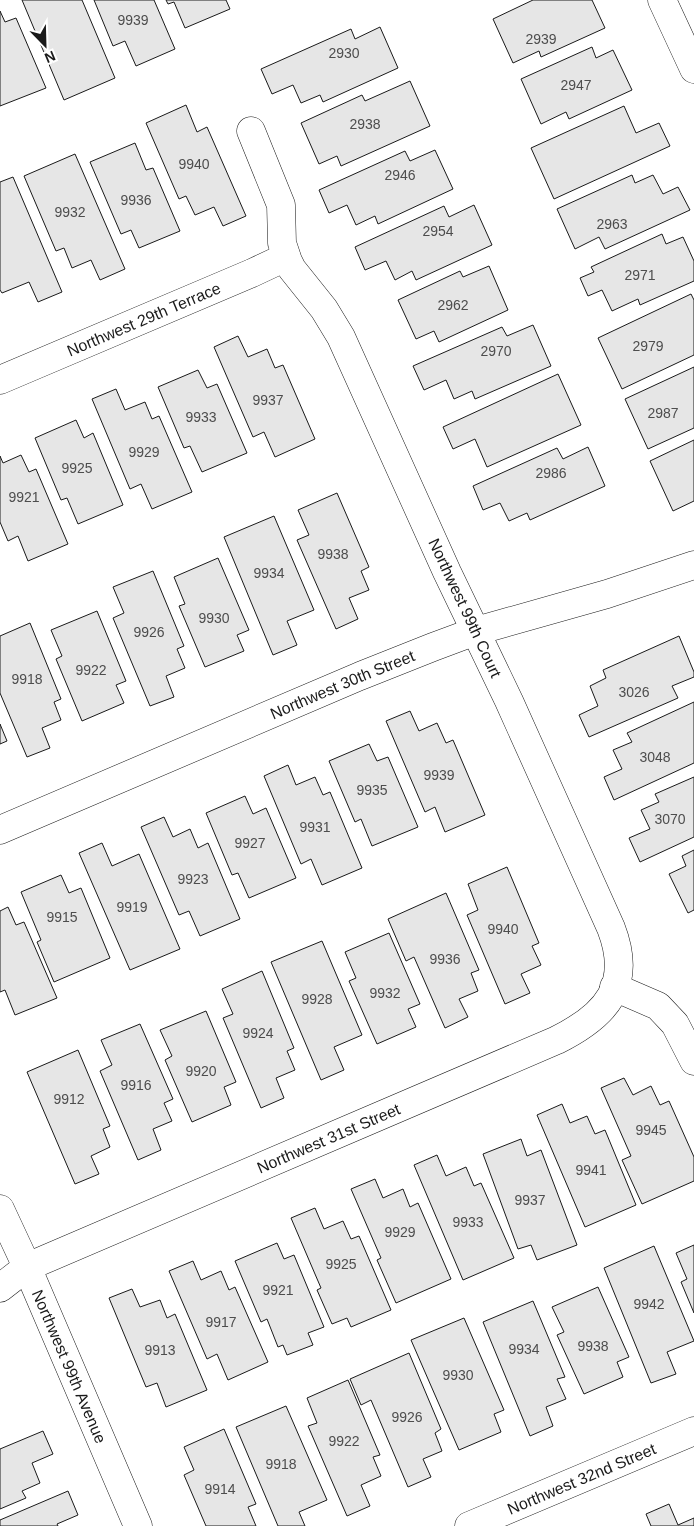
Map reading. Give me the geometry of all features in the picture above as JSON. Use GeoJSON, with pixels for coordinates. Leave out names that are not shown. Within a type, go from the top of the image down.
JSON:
{"type":"FeatureCollection","features":[{"type":"Feature","properties":{"kind":"street"},"geometry":{"type":"LineString","coordinates":[[662,0],[694,69]]}},
{"type":"Feature","properties":{"kind":"street","name":"Northwest 99th Court"},"geometry":{"type":"LineString","coordinates":[[251,131],[281,205],[282,243],[286,257],[292,268],[324,309],[341,337],[448,572],[509,700],[611,928],[616,940],[619,962],[614,987]]}},
{"type":"Feature","properties":{"kind":"street","name":"Northwest 29th Terrace"},"geometry":{"type":"LineString","coordinates":[[0,380],[286,257]]}},
{"type":"Feature","properties":{"kind":"street","name":"Northwest 30th Street"},"geometry":{"type":"LineString","coordinates":[[0,830],[351,680],[476,631],[607,594],[694,565]]}},
{"type":"Feature","properties":{"kind":"street"},"geometry":{"type":"LineString","coordinates":[[614,987],[658,1006],[675,1024],[694,1061]]}},
{"type":"Feature","properties":{"kind":"street","name":"Northwest 31st Street"},"geometry":{"type":"LineString","coordinates":[[0,1288],[27,1267],[574,1032],[598,1014],[611,996],[614,987]]}},
{"type":"Feature","properties":{"kind":"street","name":"Northwest 99th Avenue"},"geometry":{"type":"LineString","coordinates":[[0,1210],[27,1267],[138,1526]]}},
{"type":"Feature","properties":{"kind":"street","name":"Northwest 31st Street"},"geometry":{"type":"LineString","coordinates":[[0,1270],[27,1267]]}},
{"type":"Feature","properties":{"kind":"street","name":"Northwest 32nd Street"},"geometry":{"type":"LineString","coordinates":[[469,1526],[694,1431]]}},
{"type":"Feature","properties":{"kind":"building"},"geometry":{"type":"Polygon","coordinates":[[[22,0],[82,0],[115,78],[64,100],[22,0]]]}},
{"type":"Feature","properties":{"kind":"building"},"geometry":{"type":"Polygon","coordinates":[[[94,0],[154,0],[175,49],[136,66],[125,41],[113,46],[94,0]]]}},
{"type":"Feature","properties":{"kind":"building"},"geometry":{"type":"Polygon","coordinates":[[[166,0],[226,0],[230,9],[185,28],[174,2],[168,4],[166,0]]]}},
{"type":"Feature","properties":{"kind":"building"},"geometry":{"type":"Polygon","coordinates":[[[533,0],[592,0],[605,28],[541,57],[539,51],[513,63],[493,19],[533,0]]]}},
{"type":"Feature","properties":{"kind":"building"},"geometry":{"type":"Polygon","coordinates":[[[0,11],[5,22],[16,18],[46,88],[0,106],[0,11]]]}},
{"type":"Feature","properties":{"kind":"building"},"geometry":{"type":"Polygon","coordinates":[[[380,27],[398,68],[323,102],[320,95],[301,103],[293,85],[272,94],[261,69],[351,29],[355,39],[380,27]]]}},
{"type":"Feature","properties":{"kind":"building"},"geometry":{"type":"Polygon","coordinates":[[[592,47],[596,58],[613,50],[632,90],[569,119],[566,112],[541,124],[521,79],[592,47]]]}},
{"type":"Feature","properties":{"kind":"building"},"geometry":{"type":"Polygon","coordinates":[[[410,81],[430,126],[341,166],[337,156],[319,164],[301,123],[362,95],[365,101],[410,81]]]}},
{"type":"Feature","properties":{"kind":"building"},"geometry":{"type":"Polygon","coordinates":[[[186,105],[197,132],[207,127],[246,216],[223,226],[214,207],[195,215],[186,196],[179,199],[146,123],[186,105]]]}},
{"type":"Feature","properties":{"kind":"building"},"geometry":{"type":"Polygon","coordinates":[[[624,106],[636,133],[659,123],[670,146],[554,199],[531,148],[624,106]]]}},
{"type":"Feature","properties":{"kind":"building"},"geometry":{"type":"Polygon","coordinates":[[[135,143],[146,170],[153,168],[180,231],[139,248],[131,230],[121,234],[90,162],[135,143]]]}},
{"type":"Feature","properties":{"kind":"building"},"geometry":{"type":"Polygon","coordinates":[[[435,150],[453,189],[378,224],[375,216],[356,225],[347,205],[329,213],[319,190],[405,151],[410,161],[435,150]]]}},
{"type":"Feature","properties":{"kind":"building"},"geometry":{"type":"Polygon","coordinates":[[[75,154],[125,269],[100,280],[91,260],[72,268],[64,248],[56,251],[24,176],[75,154]]]}},
{"type":"Feature","properties":{"kind":"building"},"geometry":{"type":"Polygon","coordinates":[[[632,175],[635,183],[653,175],[663,194],[678,187],[690,210],[605,249],[599,237],[575,249],[557,209],[632,175]]]}},
{"type":"Feature","properties":{"kind":"building"},"geometry":{"type":"Polygon","coordinates":[[[13,177],[62,292],[38,302],[29,282],[2,293],[0,290],[0,182],[13,177]]]}},
{"type":"Feature","properties":{"kind":"building"},"geometry":{"type":"Polygon","coordinates":[[[474,205],[492,245],[416,280],[412,271],[395,280],[386,261],[365,270],[355,247],[444,206],[449,217],[474,205]]]}},
{"type":"Feature","properties":{"kind":"building"},"geometry":{"type":"Polygon","coordinates":[[[662,234],[666,244],[683,237],[694,261],[694,281],[640,305],[638,299],[612,311],[602,290],[588,296],[580,278],[594,272],[591,267],[662,234]]]}},
{"type":"Feature","properties":{"kind":"building"},"geometry":{"type":"Polygon","coordinates":[[[489,266],[508,310],[439,342],[434,331],[416,339],[398,300],[460,271],[463,277],[489,266]]]}},
{"type":"Feature","properties":{"kind":"building"},"geometry":{"type":"Polygon","coordinates":[[[691,294],[694,300],[694,355],[622,389],[598,338],[691,294]]]}},
{"type":"Feature","properties":{"kind":"building"},"geometry":{"type":"Polygon","coordinates":[[[533,325],[551,366],[475,399],[472,391],[454,399],[446,380],[424,390],[413,366],[502,327],[507,336],[533,325]]]}},
{"type":"Feature","properties":{"kind":"building"},"geometry":{"type":"Polygon","coordinates":[[[238,336],[248,357],[267,349],[275,368],[283,365],[315,439],[275,457],[264,432],[253,437],[214,347],[238,336]]]}},
{"type":"Feature","properties":{"kind":"building"},"geometry":{"type":"Polygon","coordinates":[[[694,367],[694,428],[648,449],[625,399],[694,367]]]}},
{"type":"Feature","properties":{"kind":"building"},"geometry":{"type":"Polygon","coordinates":[[[198,370],[207,388],[217,384],[247,453],[202,472],[190,446],[184,448],[158,387],[198,370]]]}},
{"type":"Feature","properties":{"kind":"building"},"geometry":{"type":"Polygon","coordinates":[[[558,374],[581,425],[487,467],[475,439],[453,449],[443,427],[558,374]]]}},
{"type":"Feature","properties":{"kind":"building"},"geometry":{"type":"Polygon","coordinates":[[[116,389],[125,410],[145,402],[152,419],[159,416],[192,492],[152,509],[141,484],[130,489],[92,399],[116,389]]]}},
{"type":"Feature","properties":{"kind":"building"},"geometry":{"type":"Polygon","coordinates":[[[76,420],[84,438],[93,433],[123,505],[78,524],[67,498],[61,500],[35,438],[76,420]]]}},
{"type":"Feature","properties":{"kind":"building"},"geometry":{"type":"Polygon","coordinates":[[[694,440],[694,501],[673,511],[650,461],[694,440]]]}},
{"type":"Feature","properties":{"kind":"building"},"geometry":{"type":"Polygon","coordinates":[[[588,447],[605,486],[530,520],[527,513],[509,521],[500,503],[483,510],[473,486],[557,448],[563,459],[588,447]]]}},
{"type":"Feature","properties":{"kind":"building"},"geometry":{"type":"Polygon","coordinates":[[[21,455],[29,472],[36,469],[68,544],[28,561],[18,536],[8,541],[0,522],[0,456],[3,463],[21,455]]]}},
{"type":"Feature","properties":{"kind":"building"},"geometry":{"type":"Polygon","coordinates":[[[337,493],[369,567],[361,571],[369,590],[349,598],[358,619],[336,629],[297,540],[309,535],[298,510],[337,493]]]}},
{"type":"Feature","properties":{"kind":"building"},"geometry":{"type":"Polygon","coordinates":[[[274,516],[314,610],[287,621],[297,645],[273,655],[224,537],[274,516]]]}},
{"type":"Feature","properties":{"kind":"building"},"geometry":{"type":"Polygon","coordinates":[[[218,558],[249,630],[237,635],[244,651],[205,667],[179,606],[185,604],[174,577],[218,558]]]}},
{"type":"Feature","properties":{"kind":"building"},"geometry":{"type":"Polygon","coordinates":[[[153,571],[184,646],[177,649],[185,668],[166,676],[174,697],[150,706],[113,618],[124,613],[113,587],[153,571]]]}},
{"type":"Feature","properties":{"kind":"building"},"geometry":{"type":"Polygon","coordinates":[[[97,611],[126,681],[116,685],[124,703],[82,721],[56,659],[62,656],[51,630],[97,611]]]}},
{"type":"Feature","properties":{"kind":"building"},"geometry":{"type":"Polygon","coordinates":[[[30,623],[61,699],[54,702],[61,720],[42,728],[50,748],[27,757],[0,693],[0,636],[30,623]]]}},
{"type":"Feature","properties":{"kind":"building"},"geometry":{"type":"Polygon","coordinates":[[[679,636],[694,672],[694,677],[672,686],[678,698],[589,737],[579,715],[598,706],[590,686],[606,678],[603,670],[679,636]]]}},
{"type":"Feature","properties":{"kind":"building"},"geometry":{"type":"Polygon","coordinates":[[[694,702],[694,763],[614,800],[604,777],[622,769],[613,750],[632,742],[627,733],[694,702]]]}},
{"type":"Feature","properties":{"kind":"building"},"geometry":{"type":"Polygon","coordinates":[[[410,711],[419,731],[437,723],[446,743],[453,740],[485,815],[445,832],[435,807],[425,812],[386,721],[410,711]]]}},
{"type":"Feature","properties":{"kind":"building"},"geometry":{"type":"Polygon","coordinates":[[[0,724],[7,741],[0,744],[0,724]]]}},
{"type":"Feature","properties":{"kind":"building"},"geometry":{"type":"Polygon","coordinates":[[[369,744],[377,761],[388,757],[418,827],[372,846],[361,819],[355,822],[329,761],[369,744]]]}},
{"type":"Feature","properties":{"kind":"building"},"geometry":{"type":"Polygon","coordinates":[[[288,765],[296,785],[315,777],[323,795],[330,792],[362,868],[322,885],[311,859],[301,864],[264,776],[288,765]]]}},
{"type":"Feature","properties":{"kind":"building"},"geometry":{"type":"Polygon","coordinates":[[[694,777],[694,837],[640,862],[629,838],[650,829],[641,810],[659,802],[655,794],[694,777]]]}},
{"type":"Feature","properties":{"kind":"building"},"geometry":{"type":"Polygon","coordinates":[[[245,796],[253,814],[266,808],[296,878],[249,898],[238,873],[232,875],[206,813],[245,796]]]}},
{"type":"Feature","properties":{"kind":"building"},"geometry":{"type":"Polygon","coordinates":[[[164,817],[173,837],[190,829],[198,848],[208,843],[240,919],[200,936],[189,911],[179,915],[141,827],[164,817]]]}},
{"type":"Feature","properties":{"kind":"building"},"geometry":{"type":"Polygon","coordinates":[[[102,843],[112,866],[139,854],[180,949],[130,970],[79,853],[102,843]]]}},
{"type":"Feature","properties":{"kind":"building"},"geometry":{"type":"Polygon","coordinates":[[[694,850],[694,910],[688,913],[669,874],[686,866],[682,856],[694,850]]]}},
{"type":"Feature","properties":{"kind":"building"},"geometry":{"type":"Polygon","coordinates":[[[507,867],[539,943],[532,946],[541,965],[521,974],[530,993],[505,1004],[467,915],[478,910],[468,884],[507,867]]]}},
{"type":"Feature","properties":{"kind":"building"},"geometry":{"type":"Polygon","coordinates":[[[61,875],[69,893],[81,888],[110,958],[54,982],[37,942],[41,940],[21,892],[61,875]]]}},
{"type":"Feature","properties":{"kind":"building"},"geometry":{"type":"Polygon","coordinates":[[[446,893],[479,970],[471,973],[478,991],[459,999],[468,1017],[445,1028],[414,957],[406,961],[388,919],[446,893]]]}},
{"type":"Feature","properties":{"kind":"building"},"geometry":{"type":"Polygon","coordinates":[[[8,907],[16,925],[24,922],[57,998],[15,1015],[5,990],[0,992],[0,911],[8,907]]]}},
{"type":"Feature","properties":{"kind":"building"},"geometry":{"type":"Polygon","coordinates":[[[389,933],[420,1004],[408,1009],[416,1027],[377,1044],[349,981],[356,978],[345,952],[389,933]]]}},
{"type":"Feature","properties":{"kind":"building"},"geometry":{"type":"Polygon","coordinates":[[[322,941],[362,1035],[334,1047],[344,1070],[321,1080],[271,962],[322,941]]]}},
{"type":"Feature","properties":{"kind":"building"},"geometry":{"type":"Polygon","coordinates":[[[262,971],[294,1048],[287,1051],[295,1070],[276,1078],[284,1098],[261,1108],[223,1018],[233,1014],[222,989],[262,971]]]}},
{"type":"Feature","properties":{"kind":"building"},"geometry":{"type":"Polygon","coordinates":[[[206,1011],[236,1082],[224,1087],[231,1105],[192,1122],[165,1060],[172,1056],[160,1030],[206,1011]]]}},
{"type":"Feature","properties":{"kind":"building"},"geometry":{"type":"Polygon","coordinates":[[[140,1024],[173,1099],[164,1103],[172,1121],[153,1129],[161,1150],[138,1160],[100,1071],[112,1065],[101,1040],[140,1024]]]}},
{"type":"Feature","properties":{"kind":"building"},"geometry":{"type":"Polygon","coordinates":[[[78,1050],[110,1126],[103,1129],[110,1147],[91,1156],[99,1174],[75,1184],[27,1072],[78,1050]]]}},
{"type":"Feature","properties":{"kind":"building"},"geometry":{"type":"Polygon","coordinates":[[[624,1078],[633,1095],[651,1086],[660,1105],[669,1101],[694,1157],[694,1181],[642,1204],[622,1160],[631,1156],[601,1088],[624,1078]]]}},
{"type":"Feature","properties":{"kind":"building"},"geometry":{"type":"Polygon","coordinates":[[[562,1104],[570,1123],[587,1116],[595,1134],[605,1130],[636,1205],[585,1227],[537,1115],[562,1104]]]}},
{"type":"Feature","properties":{"kind":"building"},"geometry":{"type":"Polygon","coordinates":[[[521,1139],[527,1156],[541,1150],[577,1245],[537,1260],[531,1245],[518,1249],[483,1154],[521,1139]]]}},
{"type":"Feature","properties":{"kind":"building"},"geometry":{"type":"Polygon","coordinates":[[[437,1155],[446,1176],[466,1167],[474,1186],[481,1183],[514,1258],[463,1280],[414,1165],[437,1155]]]}},
{"type":"Feature","properties":{"kind":"building"},"geometry":{"type":"Polygon","coordinates":[[[375,1179],[383,1198],[403,1189],[410,1207],[418,1203],[451,1279],[396,1303],[377,1260],[381,1258],[351,1189],[375,1179]]]}},
{"type":"Feature","properties":{"kind":"building"},"geometry":{"type":"Polygon","coordinates":[[[315,1208],[324,1229],[343,1221],[351,1239],[359,1236],[391,1310],[351,1327],[347,1318],[332,1324],[317,1290],[321,1288],[291,1218],[315,1208]]]}},
{"type":"Feature","properties":{"kind":"building"},"geometry":{"type":"Polygon","coordinates":[[[277,1243],[284,1259],[294,1255],[324,1327],[308,1333],[313,1345],[287,1355],[283,1345],[278,1347],[267,1319],[261,1322],[235,1261],[277,1243]]]}},
{"type":"Feature","properties":{"kind":"building"},"geometry":{"type":"Polygon","coordinates":[[[694,1245],[694,1313],[681,1282],[687,1279],[676,1253],[694,1245]]]}},
{"type":"Feature","properties":{"kind":"building"},"geometry":{"type":"Polygon","coordinates":[[[654,1246],[694,1341],[667,1352],[676,1374],[651,1383],[604,1268],[654,1246]]]}},
{"type":"Feature","properties":{"kind":"building"},"geometry":{"type":"Polygon","coordinates":[[[193,1261],[201,1280],[221,1271],[229,1290],[235,1287],[268,1362],[228,1380],[217,1354],[207,1359],[169,1271],[193,1261]]]}},
{"type":"Feature","properties":{"kind":"building"},"geometry":{"type":"Polygon","coordinates":[[[598,1287],[629,1357],[617,1362],[623,1377],[584,1394],[557,1335],[564,1332],[552,1307],[598,1287]]]}},
{"type":"Feature","properties":{"kind":"building"},"geometry":{"type":"Polygon","coordinates":[[[132,1289],[140,1307],[160,1300],[167,1318],[175,1314],[207,1390],[166,1407],[157,1383],[146,1387],[109,1298],[132,1289]]]}},
{"type":"Feature","properties":{"kind":"building"},"geometry":{"type":"Polygon","coordinates":[[[533,1301],[565,1377],[557,1379],[566,1399],[546,1407],[553,1426],[530,1436],[483,1322],[533,1301]]]}},
{"type":"Feature","properties":{"kind":"building"},"geometry":{"type":"Polygon","coordinates":[[[464,1318],[504,1410],[494,1414],[501,1432],[459,1450],[411,1340],[464,1318]]]}},
{"type":"Feature","properties":{"kind":"building"},"geometry":{"type":"Polygon","coordinates":[[[409,1353],[441,1429],[435,1433],[442,1451],[423,1459],[431,1477],[408,1487],[371,1400],[361,1405],[350,1379],[409,1353]]]}},
{"type":"Feature","properties":{"kind":"building"},"geometry":{"type":"Polygon","coordinates":[[[348,1380],[380,1455],[373,1457],[381,1476],[361,1485],[370,1506],[347,1516],[308,1426],[317,1423],[307,1398],[348,1380]]]}},
{"type":"Feature","properties":{"kind":"building"},"geometry":{"type":"Polygon","coordinates":[[[286,1406],[327,1500],[299,1512],[305,1526],[278,1526],[236,1427],[286,1406]]]}},
{"type":"Feature","properties":{"kind":"building"},"geometry":{"type":"Polygon","coordinates":[[[224,1429],[256,1504],[248,1507],[256,1526],[206,1526],[184,1475],[194,1470],[184,1447],[224,1429]]]}},
{"type":"Feature","properties":{"kind":"building"},"geometry":{"type":"Polygon","coordinates":[[[43,1431],[53,1454],[32,1463],[40,1483],[22,1491],[26,1498],[0,1509],[0,1449],[43,1431]]]}},
{"type":"Feature","properties":{"kind":"building"},"geometry":{"type":"Polygon","coordinates":[[[68,1491],[78,1515],[57,1524],[58,1526],[0,1526],[0,1520],[68,1491]]]}},
{"type":"Feature","properties":{"kind":"building"},"geometry":{"type":"Polygon","coordinates":[[[669,1504],[678,1525],[694,1518],[694,1526],[651,1526],[646,1514],[669,1504]]]}}]}
